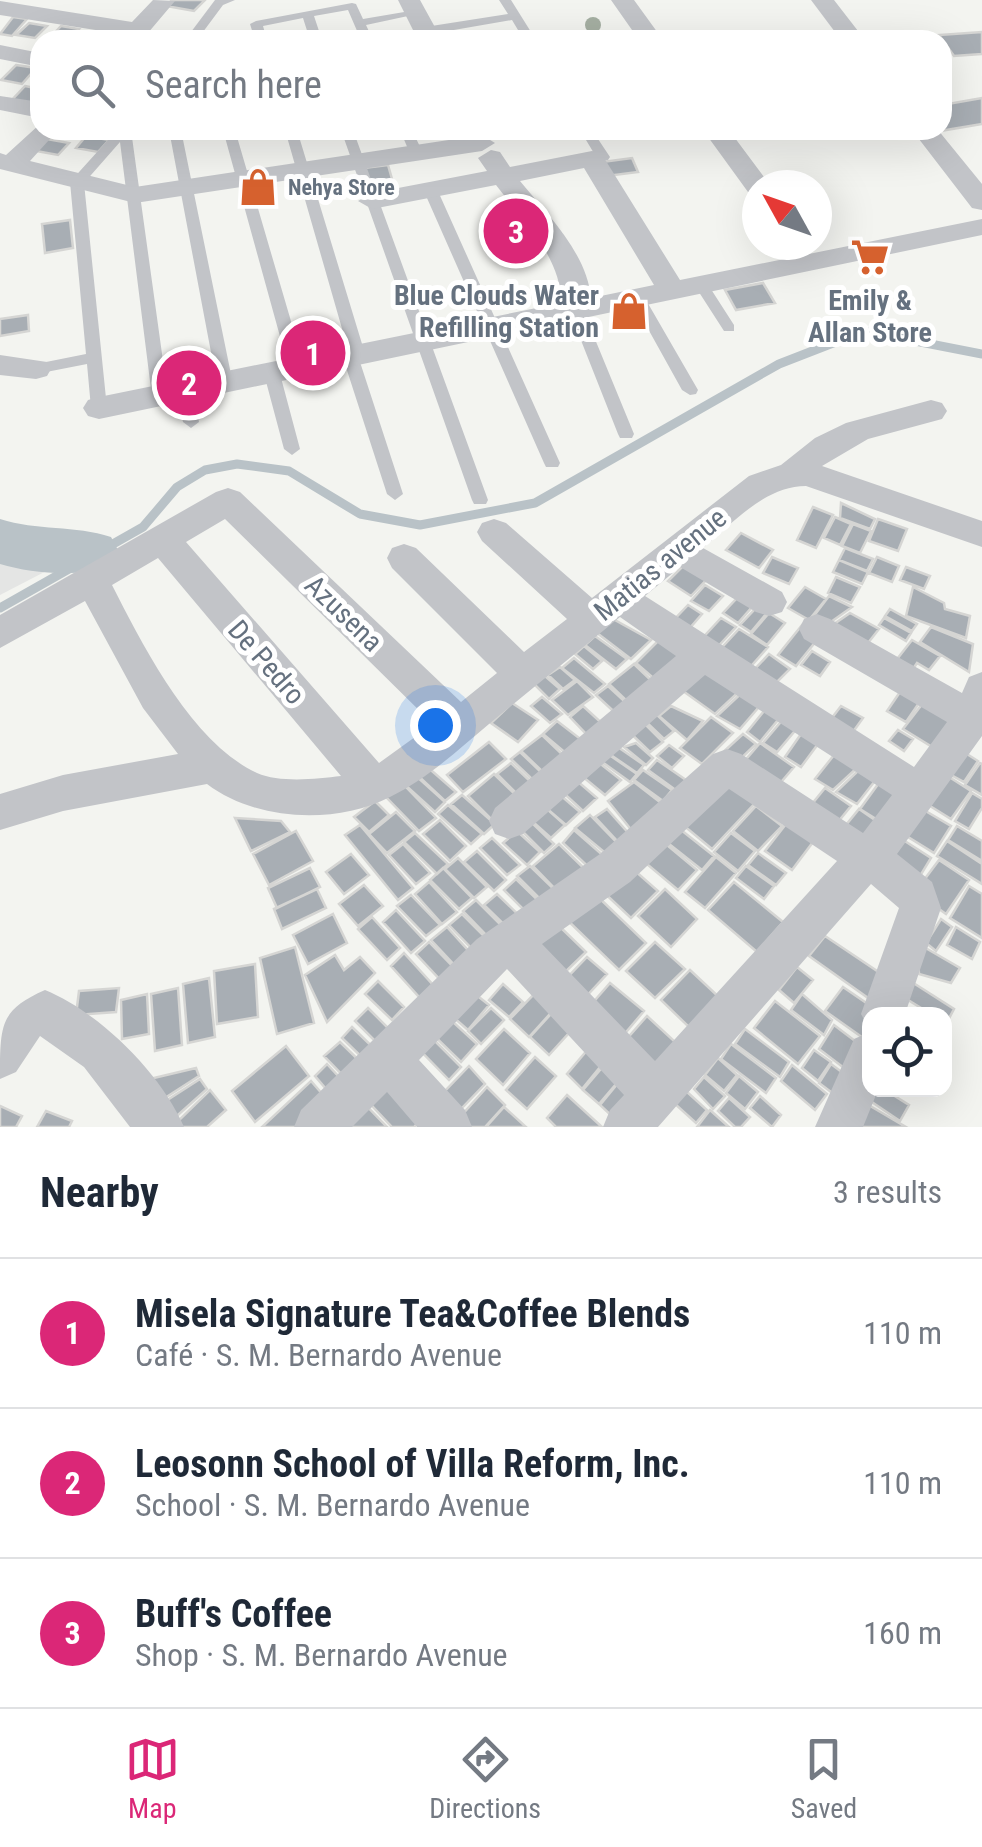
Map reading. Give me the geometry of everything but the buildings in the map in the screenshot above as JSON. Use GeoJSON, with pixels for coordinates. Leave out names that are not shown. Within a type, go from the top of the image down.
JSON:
{"type":"FeatureCollection","features":[{"type":"Feature","properties":{"kind":"street"},"geometry":{"type":"LineString","coordinates":[[622,0],[644,30]]}},
{"type":"Feature","properties":{"kind":"street"},"geometry":{"type":"LineString","coordinates":[[822,0],[846,30]]}},
{"type":"Feature","properties":{"kind":"street"},"geometry":{"type":"LineString","coordinates":[[138,30],[164,1]]}},
{"type":"Feature","properties":{"kind":"street"},"geometry":{"type":"LineString","coordinates":[[0,8],[109,30]]}},
{"type":"Feature","properties":{"kind":"street"},"geometry":{"type":"LineString","coordinates":[[0,52],[30,58]]}},
{"type":"Feature","properties":{"kind":"street"},"geometry":{"type":"LineString","coordinates":[[0,103],[30,108]]}},
{"type":"Feature","properties":{"kind":"street"},"geometry":{"type":"LineString","coordinates":[[6,162],[33,140]]}},
{"type":"Feature","properties":{"kind":"street"},"geometry":{"type":"LineString","coordinates":[[481,140],[574,279],[579,297],[576,310]]}},
{"type":"Feature","properties":{"kind":"street"},"geometry":{"type":"LineString","coordinates":[[723,140],[745,170]]}},
{"type":"Feature","properties":{"kind":"street"},"geometry":{"type":"LineString","coordinates":[[933,140],[982,202]]}},
{"type":"Feature","properties":{"kind":"street"},"geometry":{"type":"LineString","coordinates":[[6,162],[135,196],[358,162],[411,141]]}},
{"type":"Feature","properties":{"kind":"street"},"geometry":{"type":"LineString","coordinates":[[372,201],[592,159],[688,289]]}},
{"type":"Feature","properties":{"kind":"street"},"geometry":{"type":"LineString","coordinates":[[832,250],[982,227]]}},
{"type":"Feature","properties":{"kind":"street"},"geometry":{"type":"LineString","coordinates":[[98,408],[639,300],[787,260]]}},
{"type":"Feature","properties":{"kind":"street"},"geometry":{"type":"LineString","coordinates":[[0,365],[36,369]]}},
{"type":"Feature","properties":{"kind":"street","name":"Matias avenue"},"geometry":{"type":"LineString","coordinates":[[374,786],[523,676],[780,473],[793,472],[822,447],[862,426],[930,411]]}},
{"type":"Feature","properties":{"kind":"street"},"geometry":{"type":"LineString","coordinates":[[793,472],[982,534]]}},
{"type":"Feature","properties":{"kind":"street","name":"Azusena"},"geometry":{"type":"LineString","coordinates":[[161,537],[228,501],[460,724]]}},
{"type":"Feature","properties":{"kind":"street"},"geometry":{"type":"LineString","coordinates":[[487,516],[605,608],[703,655],[919,792]]}},
{"type":"Feature","properties":{"kind":"street"},"geometry":{"type":"LineString","coordinates":[[0,633],[161,537]]}},
{"type":"Feature","properties":{"kind":"street","name":"De Pedro"},"geometry":{"type":"LineString","coordinates":[[161,537],[374,786]]}},
{"type":"Feature","properties":{"kind":"street"},"geometry":{"type":"LineString","coordinates":[[678,550],[770,602]]}},
{"type":"Feature","properties":{"kind":"street"},"geometry":{"type":"LineString","coordinates":[[404,558],[523,676]]}},
{"type":"Feature","properties":{"kind":"street"},"geometry":{"type":"LineString","coordinates":[[92,580],[129,655],[174,719],[214,765],[248,788],[264,792],[331,796],[374,786]]}},
{"type":"Feature","properties":{"kind":"street"},"geometry":{"type":"LineString","coordinates":[[511,942],[641,1111],[866,858],[919,792],[978,703],[816,629]]}},
{"type":"Feature","properties":{"kind":"street"},"geometry":{"type":"LineString","coordinates":[[509,820],[703,655]]}},
{"type":"Feature","properties":{"kind":"street"},"geometry":{"type":"LineString","coordinates":[[0,812],[63,793],[214,765]]}},
{"type":"Feature","properties":{"kind":"street"},"geometry":{"type":"LineString","coordinates":[[318,1127],[492,954],[615,868],[727,766],[900,880],[917,896],[920,908],[886,1007]]}},
{"type":"Feature","properties":{"kind":"street"},"geometry":{"type":"LineString","coordinates":[[8,1042],[24,1019],[45,1012],[100,1051],[160,1127]]}},
{"type":"Feature","properties":{"kind":"street"},"geometry":{"type":"LineString","coordinates":[[388,1059],[448,1127]]}},
{"type":"Feature","properties":{"kind":"street"},"geometry":{"type":"LineString","coordinates":[[839,1127],[862,1074]]}},
{"type":"Feature","properties":{"kind":"lane"},"geometry":{"type":"LineString","coordinates":[[506,0],[522,30]]}},
{"type":"Feature","properties":{"kind":"lane"},"geometry":{"type":"LineString","coordinates":[[205,30],[224,3]]}},
{"type":"Feature","properties":{"kind":"lane"},"geometry":{"type":"LineString","coordinates":[[256,24],[351,3],[362,30]]}},
{"type":"Feature","properties":{"kind":"lane"},"geometry":{"type":"LineString","coordinates":[[307,14],[313,30]]}},
{"type":"Feature","properties":{"kind":"lane"},"geometry":{"type":"LineString","coordinates":[[244,16],[258,30]]}},
{"type":"Feature","properties":{"kind":"lane"},"geometry":{"type":"LineString","coordinates":[[359,22],[516,16]]}},
{"type":"Feature","properties":{"kind":"lane"},"geometry":{"type":"LineString","coordinates":[[98,408],[77,182],[115,140]]}},
{"type":"Feature","properties":{"kind":"lane"},"geometry":{"type":"LineString","coordinates":[[126,140],[172,394],[191,422]]}},
{"type":"Feature","properties":{"kind":"lane"},"geometry":{"type":"LineString","coordinates":[[177,140],[225,384]]}},
{"type":"Feature","properties":{"kind":"lane"},"geometry":{"type":"LineString","coordinates":[[231,140],[284,372],[292,449]]}},
{"type":"Feature","properties":{"kind":"lane"},"geometry":{"type":"LineString","coordinates":[[294,140],[394,494]]}},
{"type":"Feature","properties":{"kind":"lane"},"geometry":{"type":"LineString","coordinates":[[350,140],[421,344],[487,516]]}},
{"type":"Feature","properties":{"kind":"lane"},"geometry":{"type":"LineString","coordinates":[[592,140],[603,157],[592,159]]}},
{"type":"Feature","properties":{"kind":"lane"},"geometry":{"type":"LineString","coordinates":[[430,190],[552,463]]}},
{"type":"Feature","properties":{"kind":"lane"},"geometry":{"type":"LineString","coordinates":[[688,289],[729,328]]}},
{"type":"Feature","properties":{"kind":"lane"},"geometry":{"type":"LineString","coordinates":[[639,300],[690,390]]}},
{"type":"Feature","properties":{"kind":"lane"},"geometry":{"type":"LineString","coordinates":[[576,310],[626,434]]}},
{"type":"Feature","properties":{"kind":"lane"},"geometry":{"type":"LineString","coordinates":[[36,369],[93,358]]}},
{"type":"Feature","properties":{"kind":"shaded area"},"geometry":{"type":"Polygon","coordinates":[[[0,557],[56,566],[0,595],[0,557]]]}},
{"type":"Feature","properties":{"kind":"waterway"},"geometry":{"type":"LineString","coordinates":[[0,608],[143,527],[177,487],[205,470],[237,464],[289,471],[360,514],[420,525],[535,503],[779,364],[864,331],[982,354]]}},
{"type":"Feature","properties":{"kind":"waterway"},"geometry":{"type":"LineString","coordinates":[[0,540],[16,548],[92,552]]}},
{"type":"Feature","properties":{"kind":"place","name":"Nehya Store"},"geometry":{"type":"Point","coordinates":[258,187]}},
{"type":"Feature","properties":{"kind":"place","name":"Buff's Coffee"},"geometry":{"type":"Point","coordinates":[516,231]}},
{"type":"Feature","properties":{"kind":"place","name":"Emily & Allan Store"},"geometry":{"type":"Point","coordinates":[870,257]}},
{"type":"Feature","properties":{"kind":"place","name":"Blue Clouds Water Refilling Station"},"geometry":{"type":"Point","coordinates":[629,311]}},
{"type":"Feature","properties":{"kind":"place","name":"Misela Signature Tea&Coffee Blends"},"geometry":{"type":"Point","coordinates":[313,353]}},
{"type":"Feature","properties":{"kind":"place","name":"Leosonn School of Villa Reform, Inc."},"geometry":{"type":"Point","coordinates":[189,383]}}]}
